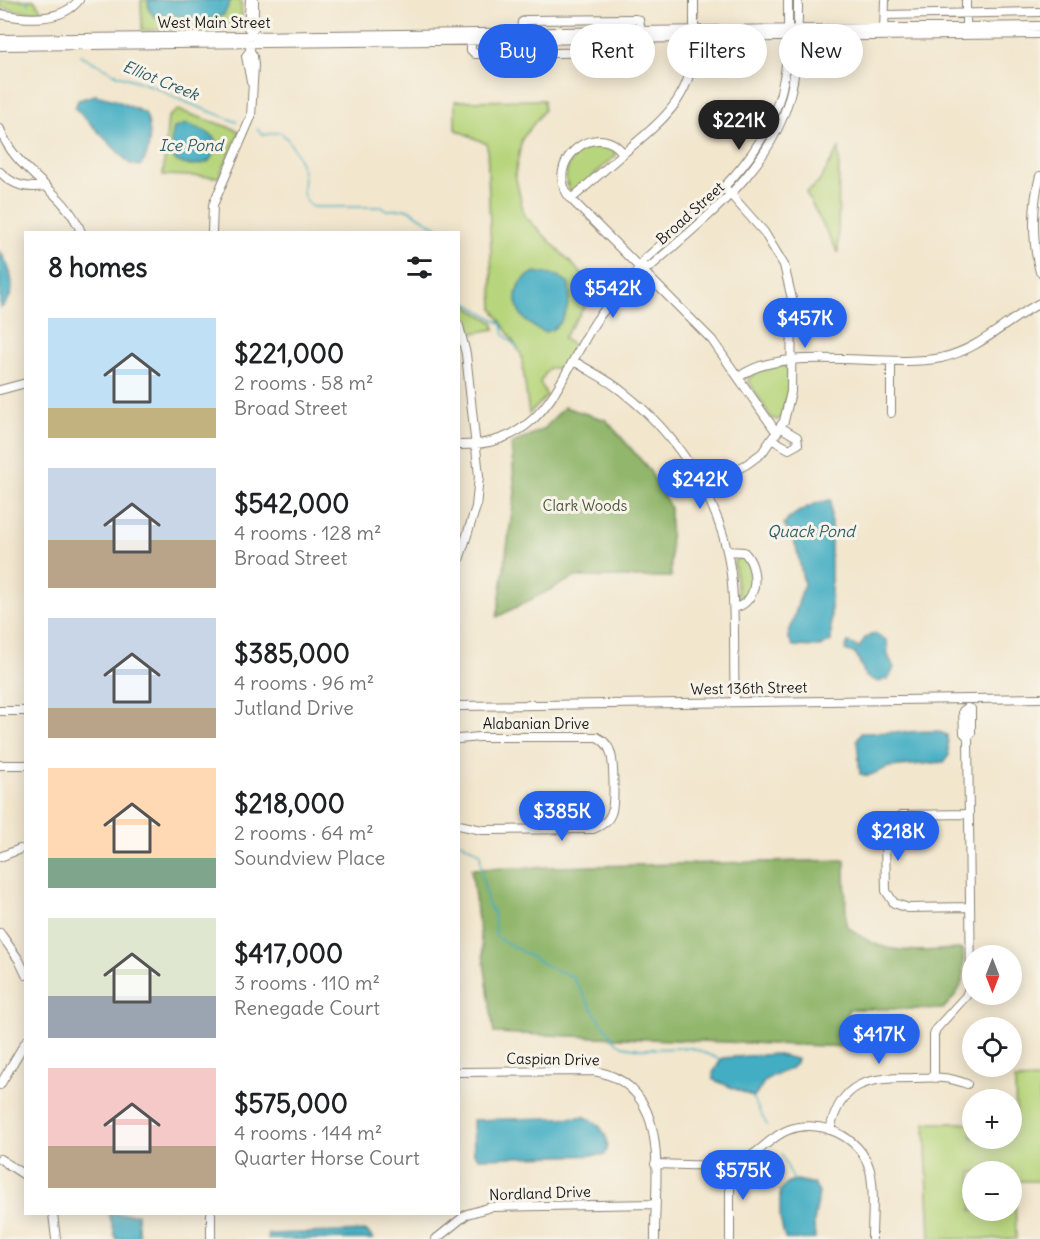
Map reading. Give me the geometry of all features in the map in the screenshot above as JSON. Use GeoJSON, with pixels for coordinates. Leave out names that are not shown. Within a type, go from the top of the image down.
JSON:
{"type":"FeatureCollection","features":[{"type":"Feature","properties":{"kind":"street"},"geometry":{"type":"LineString","coordinates":[[0,14],[19,18],[43,17],[64,12],[80,0]]}},
{"type":"Feature","properties":{"kind":"street"},"geometry":{"type":"LineString","coordinates":[[212,231],[213,206],[250,121],[251,83],[246,59],[251,40],[248,27],[252,0]]}},
{"type":"Feature","properties":{"kind":"street"},"geometry":{"type":"LineString","coordinates":[[694,0],[694,24]]}},
{"type":"Feature","properties":{"kind":"street","name":"Broad Street"},"geometry":{"type":"LineString","coordinates":[[788,0],[788,24]]}},
{"type":"Feature","properties":{"kind":"street","name":"Broad Street"},"geometry":{"type":"LineString","coordinates":[[798,0],[798,24]]}},
{"type":"Feature","properties":{"kind":"street"},"geometry":{"type":"LineString","coordinates":[[884,31],[885,0]]}},
{"type":"Feature","properties":{"kind":"street"},"geometry":{"type":"LineString","coordinates":[[966,0],[966,27]]}},
{"type":"Feature","properties":{"kind":"street"},"geometry":{"type":"LineString","coordinates":[[885,15],[1040,12]]}},
{"type":"Feature","properties":{"kind":"street"},"geometry":{"type":"LineString","coordinates":[[523,24],[524,20],[635,19],[640,21],[640,24]]}},
{"type":"Feature","properties":{"kind":"street","name":"West Main Street"},"geometry":{"type":"LineString","coordinates":[[863,31],[1040,26]]}},
{"type":"Feature","properties":{"kind":"street","name":"West Main Street"},"geometry":{"type":"LineString","coordinates":[[884,31],[1040,34]]}},
{"type":"Feature","properties":{"kind":"street","name":"West Main Street"},"geometry":{"type":"LineString","coordinates":[[0,46],[478,33]]}},
{"type":"Feature","properties":{"kind":"street","name":"West Main Street"},"geometry":{"type":"LineString","coordinates":[[0,39],[471,41],[570,37]]}},
{"type":"Feature","properties":{"kind":"street"},"geometry":{"type":"LineString","coordinates":[[471,41],[471,50],[475,54],[570,53]]}},
{"type":"Feature","properties":{"kind":"street"},"geometry":{"type":"LineString","coordinates":[[571,199],[659,123],[679,99],[687,78]]}},
{"type":"Feature","properties":{"kind":"street","name":"Broad Street"},"geometry":{"type":"LineString","coordinates":[[460,445],[476,444],[504,436],[532,420],[550,402],[596,321],[640,269],[644,260],[724,187],[755,151],[774,116],[784,78]]}},
{"type":"Feature","properties":{"kind":"street","name":"Broad Street"},"geometry":{"type":"LineString","coordinates":[[640,269],[651,267],[731,194],[761,160],[774,138],[791,92],[793,78]]}},
{"type":"Feature","properties":{"kind":"street"},"geometry":{"type":"LineString","coordinates":[[0,129],[11,151],[70,212],[80,231]]}},
{"type":"Feature","properties":{"kind":"street"},"geometry":{"type":"LineString","coordinates":[[623,153],[611,143],[597,141],[584,143],[572,151],[565,163],[562,176],[566,192],[707,336],[739,377],[777,433]]}},
{"type":"Feature","properties":{"kind":"street"},"geometry":{"type":"LineString","coordinates":[[0,172],[12,182],[25,187],[45,186]]}},
{"type":"Feature","properties":{"kind":"street"},"geometry":{"type":"LineString","coordinates":[[1040,176],[1036,211],[1036,257],[1040,272]]}},
{"type":"Feature","properties":{"kind":"street"},"geometry":{"type":"LineString","coordinates":[[704,488],[747,465],[777,433],[790,401],[792,299],[784,265],[764,232],[724,187]]}},
{"type":"Feature","properties":{"kind":"street"},"geometry":{"type":"LineString","coordinates":[[739,377],[762,366],[792,360],[933,359],[968,350],[987,340],[1040,303]]}},
{"type":"Feature","properties":{"kind":"street"},"geometry":{"type":"LineString","coordinates":[[460,330],[466,354],[476,444],[478,497],[460,557]]}},
{"type":"Feature","properties":{"kind":"street"},"geometry":{"type":"LineString","coordinates":[[574,361],[611,383],[645,410],[678,450],[704,488],[727,551],[734,608],[735,702]]}},
{"type":"Feature","properties":{"kind":"street"},"geometry":{"type":"LineString","coordinates":[[891,361],[891,413]]}},
{"type":"Feature","properties":{"kind":"street"},"geometry":{"type":"LineString","coordinates":[[0,390],[24,384]]}},
{"type":"Feature","properties":{"kind":"street"},"geometry":{"type":"LineString","coordinates":[[727,551],[739,551],[747,555],[752,578],[753,593],[750,601],[734,608]]}},
{"type":"Feature","properties":{"kind":"street","name":"West 136th Street"},"geometry":{"type":"LineString","coordinates":[[460,706],[735,702],[967,703],[1040,698]]}},
{"type":"Feature","properties":{"kind":"street"},"geometry":{"type":"LineString","coordinates":[[967,703],[963,711],[964,733],[968,737],[971,945]]}},
{"type":"Feature","properties":{"kind":"street"},"geometry":{"type":"LineString","coordinates":[[0,711],[24,711]]}},
{"type":"Feature","properties":{"kind":"street","name":"Alabanian Drive"},"geometry":{"type":"LineString","coordinates":[[460,739],[479,736],[597,737],[605,742],[611,754],[612,783],[611,815],[602,825],[593,829],[482,830],[460,825]]}},
{"type":"Feature","properties":{"kind":"street"},"geometry":{"type":"LineString","coordinates":[[0,765],[24,765]]}},
{"type":"Feature","properties":{"kind":"street"},"geometry":{"type":"LineString","coordinates":[[969,814],[902,815],[888,826],[885,838],[886,891],[894,903],[908,908],[970,907]]}},
{"type":"Feature","properties":{"kind":"street"},"geometry":{"type":"LineString","coordinates":[[0,857],[20,849]]}},
{"type":"Feature","properties":{"kind":"street"},"geometry":{"type":"LineString","coordinates":[[0,933],[24,971]]}},
{"type":"Feature","properties":{"kind":"street"},"geometry":{"type":"LineString","coordinates":[[934,1077],[934,1035],[940,1021],[962,1000]]}},
{"type":"Feature","properties":{"kind":"street"},"geometry":{"type":"LineString","coordinates":[[0,1085],[24,1044]]}},
{"type":"Feature","properties":{"kind":"street","name":"Caspian Drive"},"geometry":{"type":"LineString","coordinates":[[460,1072],[582,1070],[615,1076],[637,1094],[648,1111],[654,1132],[655,1239]]}},
{"type":"Feature","properties":{"kind":"street"},"geometry":{"type":"LineString","coordinates":[[831,1130],[838,1107],[856,1086],[882,1078],[934,1077],[951,1077],[967,1084]]}},
{"type":"Feature","properties":{"kind":"street"},"geometry":{"type":"LineString","coordinates":[[655,1164],[729,1163],[745,1159],[788,1130],[808,1126],[831,1130],[855,1145],[867,1163],[872,1183],[872,1239]]}},
{"type":"Feature","properties":{"kind":"street"},"geometry":{"type":"LineString","coordinates":[[0,1159],[24,1175]]}},
{"type":"Feature","properties":{"kind":"street"},"geometry":{"type":"LineString","coordinates":[[729,1163],[730,1239]]}},
{"type":"Feature","properties":{"kind":"street","name":"Nordland Drive"},"geometry":{"type":"LineString","coordinates":[[436,1239],[461,1218],[491,1207],[654,1204]]}},
{"type":"Feature","properties":{"kind":"street"},"geometry":{"type":"LineString","coordinates":[[53,1215],[56,1239]]}},
{"type":"Feature","properties":{"kind":"street"},"geometry":{"type":"LineString","coordinates":[[211,1215],[211,1239]]}},
{"type":"Feature","properties":{"kind":"green space"},"geometry":{"type":"Polygon","coordinates":[[[0,0],[34,0],[42,11],[25,12],[0,7],[0,0]]]}},
{"type":"Feature","properties":{"kind":"green space"},"geometry":{"type":"Polygon","coordinates":[[[141,0],[241,0],[242,20],[234,28],[142,30],[141,0]]]}},
{"type":"Feature","properties":{"kind":"green space"},"geometry":{"type":"Polygon","coordinates":[[[544,100],[544,110],[522,139],[515,174],[524,215],[591,283],[593,295],[563,338],[575,346],[563,368],[549,368],[540,382],[547,396],[529,414],[521,354],[493,309],[487,144],[455,129],[455,101],[544,100]]]}},
{"type":"Feature","properties":{"kind":"green space"},"geometry":{"type":"Polygon","coordinates":[[[178,110],[240,131],[219,177],[163,175],[168,117],[178,110]]]}},
{"type":"Feature","properties":{"kind":"green space"},"geometry":{"type":"Polygon","coordinates":[[[595,145],[612,148],[616,155],[575,192],[570,191],[566,176],[570,162],[581,151],[595,145]]]}},
{"type":"Feature","properties":{"kind":"green space"},"geometry":{"type":"Polygon","coordinates":[[[839,148],[838,253],[806,193],[819,182],[839,148]]]}},
{"type":"Feature","properties":{"kind":"green space"},"geometry":{"type":"Polygon","coordinates":[[[460,298],[471,309],[493,322],[495,329],[469,334],[460,315],[460,298]]]}},
{"type":"Feature","properties":{"kind":"green space"},"geometry":{"type":"Polygon","coordinates":[[[783,365],[788,368],[789,388],[781,418],[777,420],[771,418],[748,380],[759,371],[783,365]]]}},
{"type":"Feature","properties":{"kind":"green space","name":"Clark Woods"},"geometry":{"type":"Polygon","coordinates":[[[564,407],[606,420],[648,468],[670,507],[671,577],[575,577],[497,617],[515,492],[511,444],[544,429],[564,407]]]}},
{"type":"Feature","properties":{"kind":"green space"},"geometry":{"type":"Polygon","coordinates":[[[740,555],[744,556],[749,566],[752,592],[739,604],[734,562],[740,555]]]}},
{"type":"Feature","properties":{"kind":"green space"},"geometry":{"type":"Polygon","coordinates":[[[845,860],[846,925],[860,936],[887,948],[915,951],[962,949],[962,982],[956,994],[943,1009],[848,1009],[849,1047],[494,1033],[471,869],[845,860]]]}},
{"type":"Feature","properties":{"kind":"green space"},"geometry":{"type":"Polygon","coordinates":[[[1040,1079],[1040,1181],[1022,1181],[1022,1161],[962,1161],[962,1221],[1016,1221],[1016,1239],[930,1239],[925,1123],[962,1123],[962,1149],[1022,1149],[1022,1089],[1015,1089],[1015,1080],[1040,1079]]]}},
{"type":"Feature","properties":{"kind":"water"},"geometry":{"type":"Polygon","coordinates":[[[148,0],[231,0],[224,15],[197,21],[171,14],[155,17],[149,10],[148,0]]]}},
{"type":"Feature","properties":{"kind":"water"},"geometry":{"type":"Polygon","coordinates":[[[95,95],[115,100],[145,113],[149,126],[149,141],[144,161],[140,166],[130,164],[75,108],[78,100],[95,95]]]}},
{"type":"Feature","properties":{"kind":"water","name":"Ice Pond"},"geometry":{"type":"Polygon","coordinates":[[[186,124],[201,129],[216,141],[214,153],[208,162],[191,165],[174,159],[171,141],[174,128],[186,124]]]}},
{"type":"Feature","properties":{"kind":"water"},"geometry":{"type":"Polygon","coordinates":[[[0,252],[10,273],[12,289],[10,296],[0,308],[0,252]]]}},
{"type":"Feature","properties":{"kind":"water"},"geometry":{"type":"Polygon","coordinates":[[[535,272],[559,276],[569,284],[568,306],[562,320],[552,330],[545,332],[526,321],[517,304],[516,295],[519,286],[535,272]]]}},
{"type":"Feature","properties":{"kind":"water","name":"Quack Pond"},"geometry":{"type":"Polygon","coordinates":[[[831,500],[831,641],[820,647],[793,646],[788,637],[804,584],[796,546],[784,524],[805,508],[831,500]]]}},
{"type":"Feature","properties":{"kind":"water"},"geometry":{"type":"Polygon","coordinates":[[[875,633],[887,641],[888,655],[894,668],[889,678],[879,682],[866,677],[856,654],[845,650],[848,642],[859,648],[865,638],[875,633]]]}},
{"type":"Feature","properties":{"kind":"water"},"geometry":{"type":"Polygon","coordinates":[[[937,731],[947,735],[949,755],[944,762],[889,767],[868,776],[860,774],[857,740],[861,733],[937,731]]]}},
{"type":"Feature","properties":{"kind":"water"},"geometry":{"type":"Polygon","coordinates":[[[774,1054],[797,1059],[796,1064],[766,1080],[754,1097],[714,1080],[713,1073],[722,1058],[774,1054]]]}},
{"type":"Feature","properties":{"kind":"water"},"geometry":{"type":"Polygon","coordinates":[[[585,1117],[596,1123],[604,1132],[607,1143],[605,1155],[479,1158],[474,1154],[473,1120],[585,1117]]]}},
{"type":"Feature","properties":{"kind":"water"},"geometry":{"type":"Polygon","coordinates":[[[797,1180],[814,1184],[819,1193],[814,1223],[815,1239],[785,1239],[780,1218],[780,1191],[788,1182],[797,1180]]]}},
{"type":"Feature","properties":{"kind":"water"},"geometry":{"type":"Polygon","coordinates":[[[109,1215],[137,1215],[139,1239],[116,1239],[109,1215]]]}},
{"type":"Feature","properties":{"kind":"water"},"geometry":{"type":"Polygon","coordinates":[[[367,1231],[373,1239],[268,1239],[268,1234],[367,1231]]]}},
{"type":"Feature","properties":{"kind":"waterway","name":"Elliot Creek"},"geometry":{"type":"LineString","coordinates":[[26,0],[29,4]]}},
{"type":"Feature","properties":{"kind":"waterway","name":"Elliot Creek"},"geometry":{"type":"LineString","coordinates":[[80,55],[118,75],[161,89],[173,97],[237,122]]}},
{"type":"Feature","properties":{"kind":"waterway","name":"Elliot Creek"},"geometry":{"type":"LineString","coordinates":[[257,129],[264,135],[280,132],[288,140],[302,168],[305,199],[313,207],[408,209],[442,231]]}},
{"type":"Feature","properties":{"kind":"waterway","name":"Elliot Creek"},"geometry":{"type":"LineString","coordinates":[[460,292],[467,303],[502,324],[504,335],[519,349]]}},
{"type":"Feature","properties":{"kind":"waterway"},"geometry":{"type":"LineString","coordinates":[[460,842],[480,853],[488,904],[494,914],[496,937],[553,969],[572,976],[616,1042],[622,1046],[641,1049],[692,1048],[719,1059]]}},
{"type":"Feature","properties":{"kind":"waterway"},"geometry":{"type":"LineString","coordinates":[[752,1097],[767,1125]]}},
{"type":"Feature","properties":{"kind":"waterway"},"geometry":{"type":"LineString","coordinates":[[782,1155],[794,1181]]}}]}
